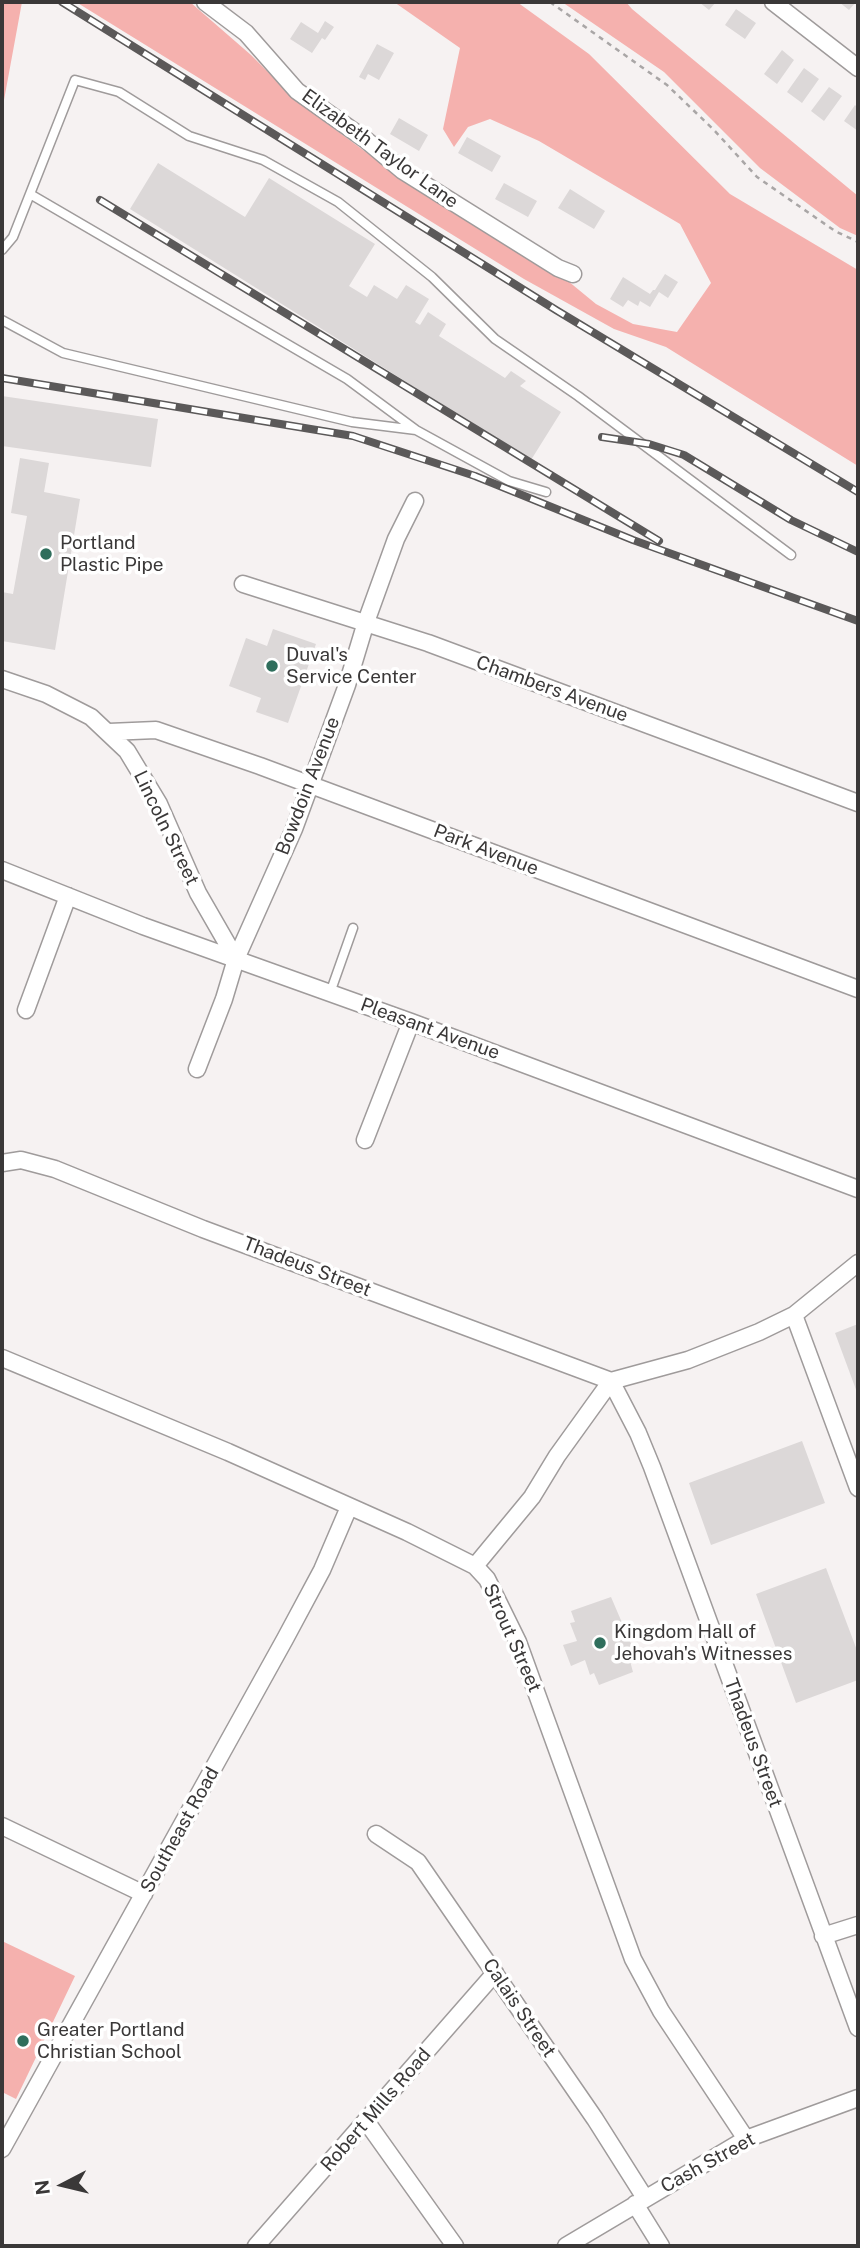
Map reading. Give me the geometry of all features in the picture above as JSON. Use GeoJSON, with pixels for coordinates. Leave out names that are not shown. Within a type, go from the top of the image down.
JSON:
{"type":"FeatureCollection","features":[{"type":"Feature","properties":{"kind":"street","name":"Elizabeth Taylor Lane"},"geometry":{"type":"LineString","coordinates":[[205,2],[246,33],[298,91],[366,140],[403,171],[558,268],[572,274]]}},
{"type":"Feature","properties":{"kind":"street"},"geometry":{"type":"LineString","coordinates":[[773,2],[858,68]]}},
{"type":"Feature","properties":{"kind":"street","name":"Bowdoin Avenue"},"geometry":{"type":"LineString","coordinates":[[197,1069],[236,959],[293,829],[347,685],[396,539],[415,501]]}},
{"type":"Feature","properties":{"kind":"street","name":"Chambers Avenue"},"geometry":{"type":"LineString","coordinates":[[243,584],[366,622],[858,803]]}},
{"type":"Feature","properties":{"kind":"street","name":"Lincoln Street"},"geometry":{"type":"LineString","coordinates":[[2,679],[46,694],[91,717],[127,751],[159,804],[198,893],[236,959]]}},
{"type":"Feature","properties":{"kind":"street","name":"Park Avenue"},"geometry":{"type":"LineString","coordinates":[[108,732],[156,730],[858,989]]}},
{"type":"Feature","properties":{"kind":"street","name":"Pleasant Avenue"},"geometry":{"type":"LineString","coordinates":[[2,870],[143,926],[411,1022],[858,1189]]}},
{"type":"Feature","properties":{"kind":"street"},"geometry":{"type":"LineString","coordinates":[[26,1010],[68,896]]}},
{"type":"Feature","properties":{"kind":"street"},"geometry":{"type":"LineString","coordinates":[[365,1140],[411,1022]]}},
{"type":"Feature","properties":{"kind":"street","name":"Thadeus Street"},"geometry":{"type":"LineString","coordinates":[[2,1163],[21,1160],[55,1170],[193,1225],[611,1381],[652,1467],[858,2028]]}},
{"type":"Feature","properties":{"kind":"street"},"geometry":{"type":"LineString","coordinates":[[475,1566],[532,1497],[557,1456],[611,1381],[688,1360],[759,1332],[794,1315],[858,1263]]}},
{"type":"Feature","properties":{"kind":"street"},"geometry":{"type":"LineString","coordinates":[[794,1315],[858,1488]]}},
{"type":"Feature","properties":{"kind":"street","name":"Strout Street"},"geometry":{"type":"LineString","coordinates":[[2,1358],[228,1452],[407,1532],[475,1566],[488,1578],[518,1642],[633,1959],[661,2011],[746,2139]]}},
{"type":"Feature","properties":{"kind":"street","name":"Southeast Road"},"geometry":{"type":"LineString","coordinates":[[2,2149],[322,1570],[349,1507]]}},
{"type":"Feature","properties":{"kind":"street"},"geometry":{"type":"LineString","coordinates":[[2,1826],[144,1894]]}},
{"type":"Feature","properties":{"kind":"street","name":"Calais Street"},"geometry":{"type":"LineString","coordinates":[[376,1835],[418,1862],[495,1973],[595,2119],[640,2201],[661,2246]]}},
{"type":"Feature","properties":{"kind":"street"},"geometry":{"type":"LineString","coordinates":[[823,1936],[858,1925]]}},
{"type":"Feature","properties":{"kind":"street","name":"Robert Mills Road"},"geometry":{"type":"LineString","coordinates":[[256,2246],[495,1973]]}},
{"type":"Feature","properties":{"kind":"street","name":"Cash Street"},"geometry":{"type":"LineString","coordinates":[[566,2246],[746,2139],[858,2098]]}},
{"type":"Feature","properties":{"kind":"street"},"geometry":{"type":"LineString","coordinates":[[366,2121],[455,2246]]}},
{"type":"Feature","properties":{"kind":"lane"},"geometry":{"type":"LineString","coordinates":[[2,250],[13,237],[75,80],[120,92],[189,136],[263,160],[338,202],[432,276],[495,339],[578,396],[791,555]]}},
{"type":"Feature","properties":{"kind":"lane"},"geometry":{"type":"LineString","coordinates":[[30,194],[346,379],[416,430],[509,481],[546,492]]}},
{"type":"Feature","properties":{"kind":"lane"},"geometry":{"type":"LineString","coordinates":[[2,320],[63,353],[352,422],[416,430]]}},
{"type":"Feature","properties":{"kind":"lane"},"geometry":{"type":"LineString","coordinates":[[330,993],[353,928]]}},
{"type":"Feature","properties":{"kind":"path"},"geometry":{"type":"LineString","coordinates":[[550,2],[667,85],[714,130],[757,177],[835,231],[858,242]]}},
{"type":"Feature","properties":{"kind":"shaded area"},"geometry":{"type":"Polygon","coordinates":[[[2,2],[22,2],[2,111],[2,2]]]}},
{"type":"Feature","properties":{"kind":"shaded area"},"geometry":{"type":"Polygon","coordinates":[[[76,2],[190,2],[251,55],[298,102],[378,161],[568,281],[596,304],[633,324],[677,332],[711,283],[680,224],[539,141],[490,119],[468,127],[454,147],[443,129],[460,48],[394,2],[517,2],[589,54],[730,194],[858,270],[858,466],[666,347],[614,329],[524,279],[76,2]]]}},
{"type":"Feature","properties":{"kind":"shaded area"},"geometry":{"type":"Polygon","coordinates":[[[562,2],[626,2],[858,196],[858,236],[840,228],[760,168],[664,72],[562,2]]]}},
{"type":"Feature","properties":{"kind":"shaded area","name":"Greater Portland Christian School"},"geometry":{"type":"Polygon","coordinates":[[[2,1941],[75,1976],[16,2099],[2,2092],[2,1941]]]}},
{"type":"Feature","properties":{"kind":"building"},"geometry":{"type":"Polygon","coordinates":[[[699,2],[716,2],[709,10],[699,2]]]}},
{"type":"Feature","properties":{"kind":"building"},"geometry":{"type":"Polygon","coordinates":[[[839,2],[856,2],[849,10],[839,2]]]}},
{"type":"Feature","properties":{"kind":"building"},"geometry":{"type":"Polygon","coordinates":[[[736,9],[756,23],[745,39],[725,25],[736,9]]]}},
{"type":"Feature","properties":{"kind":"building"},"geometry":{"type":"Polygon","coordinates":[[[325,21],[334,27],[312,53],[290,39],[301,22],[318,33],[325,21]]]}},
{"type":"Feature","properties":{"kind":"building"},"geometry":{"type":"Polygon","coordinates":[[[377,44],[394,53],[379,80],[368,74],[365,80],[359,77],[377,44]]]}},
{"type":"Feature","properties":{"kind":"building"},"geometry":{"type":"Polygon","coordinates":[[[782,50],[794,60],[777,84],[764,74],[782,50]]]}},
{"type":"Feature","properties":{"kind":"building"},"geometry":{"type":"Polygon","coordinates":[[[804,68],[819,79],[802,103],[787,92],[804,68]]]}},
{"type":"Feature","properties":{"kind":"building"},"geometry":{"type":"Polygon","coordinates":[[[829,87],[842,96],[824,121],[811,111],[829,87]]]}},
{"type":"Feature","properties":{"kind":"building"},"geometry":{"type":"Polygon","coordinates":[[[855,105],[858,108],[858,131],[844,121],[855,105]]]}},
{"type":"Feature","properties":{"kind":"building"},"geometry":{"type":"Polygon","coordinates":[[[399,118],[428,135],[419,151],[390,134],[399,118]]]}},
{"type":"Feature","properties":{"kind":"building"},"geometry":{"type":"Polygon","coordinates":[[[467,137],[501,156],[492,172],[458,153],[467,137]]]}},
{"type":"Feature","properties":{"kind":"building"},"geometry":{"type":"Polygon","coordinates":[[[158,163],[245,217],[269,178],[375,244],[349,286],[367,297],[374,285],[397,299],[406,285],[429,299],[415,322],[420,325],[428,312],[446,324],[439,336],[505,378],[511,371],[526,381],[520,386],[561,412],[531,460],[130,209],[158,163]]]}},
{"type":"Feature","properties":{"kind":"building"},"geometry":{"type":"Polygon","coordinates":[[[504,183],[537,201],[528,217],[495,199],[504,183]]]}},
{"type":"Feature","properties":{"kind":"building"},"geometry":{"type":"Polygon","coordinates":[[[570,189],[605,211],[594,229],[558,208],[570,189]]]}},
{"type":"Feature","properties":{"kind":"building"},"geometry":{"type":"Polygon","coordinates":[[[665,274],[678,282],[668,298],[659,292],[650,307],[640,301],[638,306],[628,300],[623,307],[610,299],[623,277],[650,294],[665,274]]]}},
{"type":"Feature","properties":{"kind":"building"},"geometry":{"type":"Polygon","coordinates":[[[2,396],[158,419],[151,467],[2,446],[2,396]]]}},
{"type":"Feature","properties":{"kind":"building","name":"Portland Plastic Pipe"},"geometry":{"type":"Polygon","coordinates":[[[20,458],[49,463],[44,492],[80,499],[55,650],[2,641],[2,592],[13,594],[27,516],[11,513],[20,458]]]}},
{"type":"Feature","properties":{"kind":"building","name":"Duval's Service Center"},"geometry":{"type":"Polygon","coordinates":[[[273,629],[316,644],[288,723],[256,712],[261,698],[229,686],[246,638],[267,646],[273,629]]]}},
{"type":"Feature","properties":{"kind":"building"},"geometry":{"type":"Polygon","coordinates":[[[858,1324],[858,1395],[835,1333],[858,1324]]]}},
{"type":"Feature","properties":{"kind":"building"},"geometry":{"type":"Polygon","coordinates":[[[802,1441],[825,1503],[711,1545],[689,1483],[802,1441]]]}},
{"type":"Feature","properties":{"kind":"building"},"geometry":{"type":"Polygon","coordinates":[[[826,1568],[858,1653],[858,1680],[796,1703],[756,1594],[826,1568]]]}},
{"type":"Feature","properties":{"kind":"building","name":"Kingdom Hall of Jehovah's Witnesses"},"geometry":{"type":"Polygon","coordinates":[[[611,1597],[632,1646],[629,1647],[634,1660],[630,1661],[633,1672],[599,1685],[594,1673],[590,1675],[585,1660],[571,1666],[563,1645],[577,1641],[570,1623],[575,1622],[571,1611],[611,1597]]]}},
{"type":"Feature","properties":{"kind":"railway"},"geometry":{"type":"LineString","coordinates":[[62,2],[556,310],[858,492]]}},
{"type":"Feature","properties":{"kind":"railway"},"geometry":{"type":"LineString","coordinates":[[100,200],[659,541]]}},
{"type":"Feature","properties":{"kind":"railway"},"geometry":{"type":"LineString","coordinates":[[2,378],[353,436],[475,476],[633,540],[858,621]]}},
{"type":"Feature","properties":{"kind":"railway"},"geometry":{"type":"LineString","coordinates":[[602,437],[649,444],[684,455],[791,520],[858,552]]}},
{"type":"Feature","properties":{"kind":"place","name":"Portland Plastic Pipe"},"geometry":{"type":"Point","coordinates":[46,554]}},
{"type":"Feature","properties":{"kind":"place","name":"Duval's Service Center"},"geometry":{"type":"Point","coordinates":[272,666]}},
{"type":"Feature","properties":{"kind":"place","name":"Kingdom Hall of Jehovah's Witnesses"},"geometry":{"type":"Point","coordinates":[600,1643]}},
{"type":"Feature","properties":{"kind":"place","name":"Greater Portland Christian School"},"geometry":{"type":"Point","coordinates":[23,2041]}}]}
